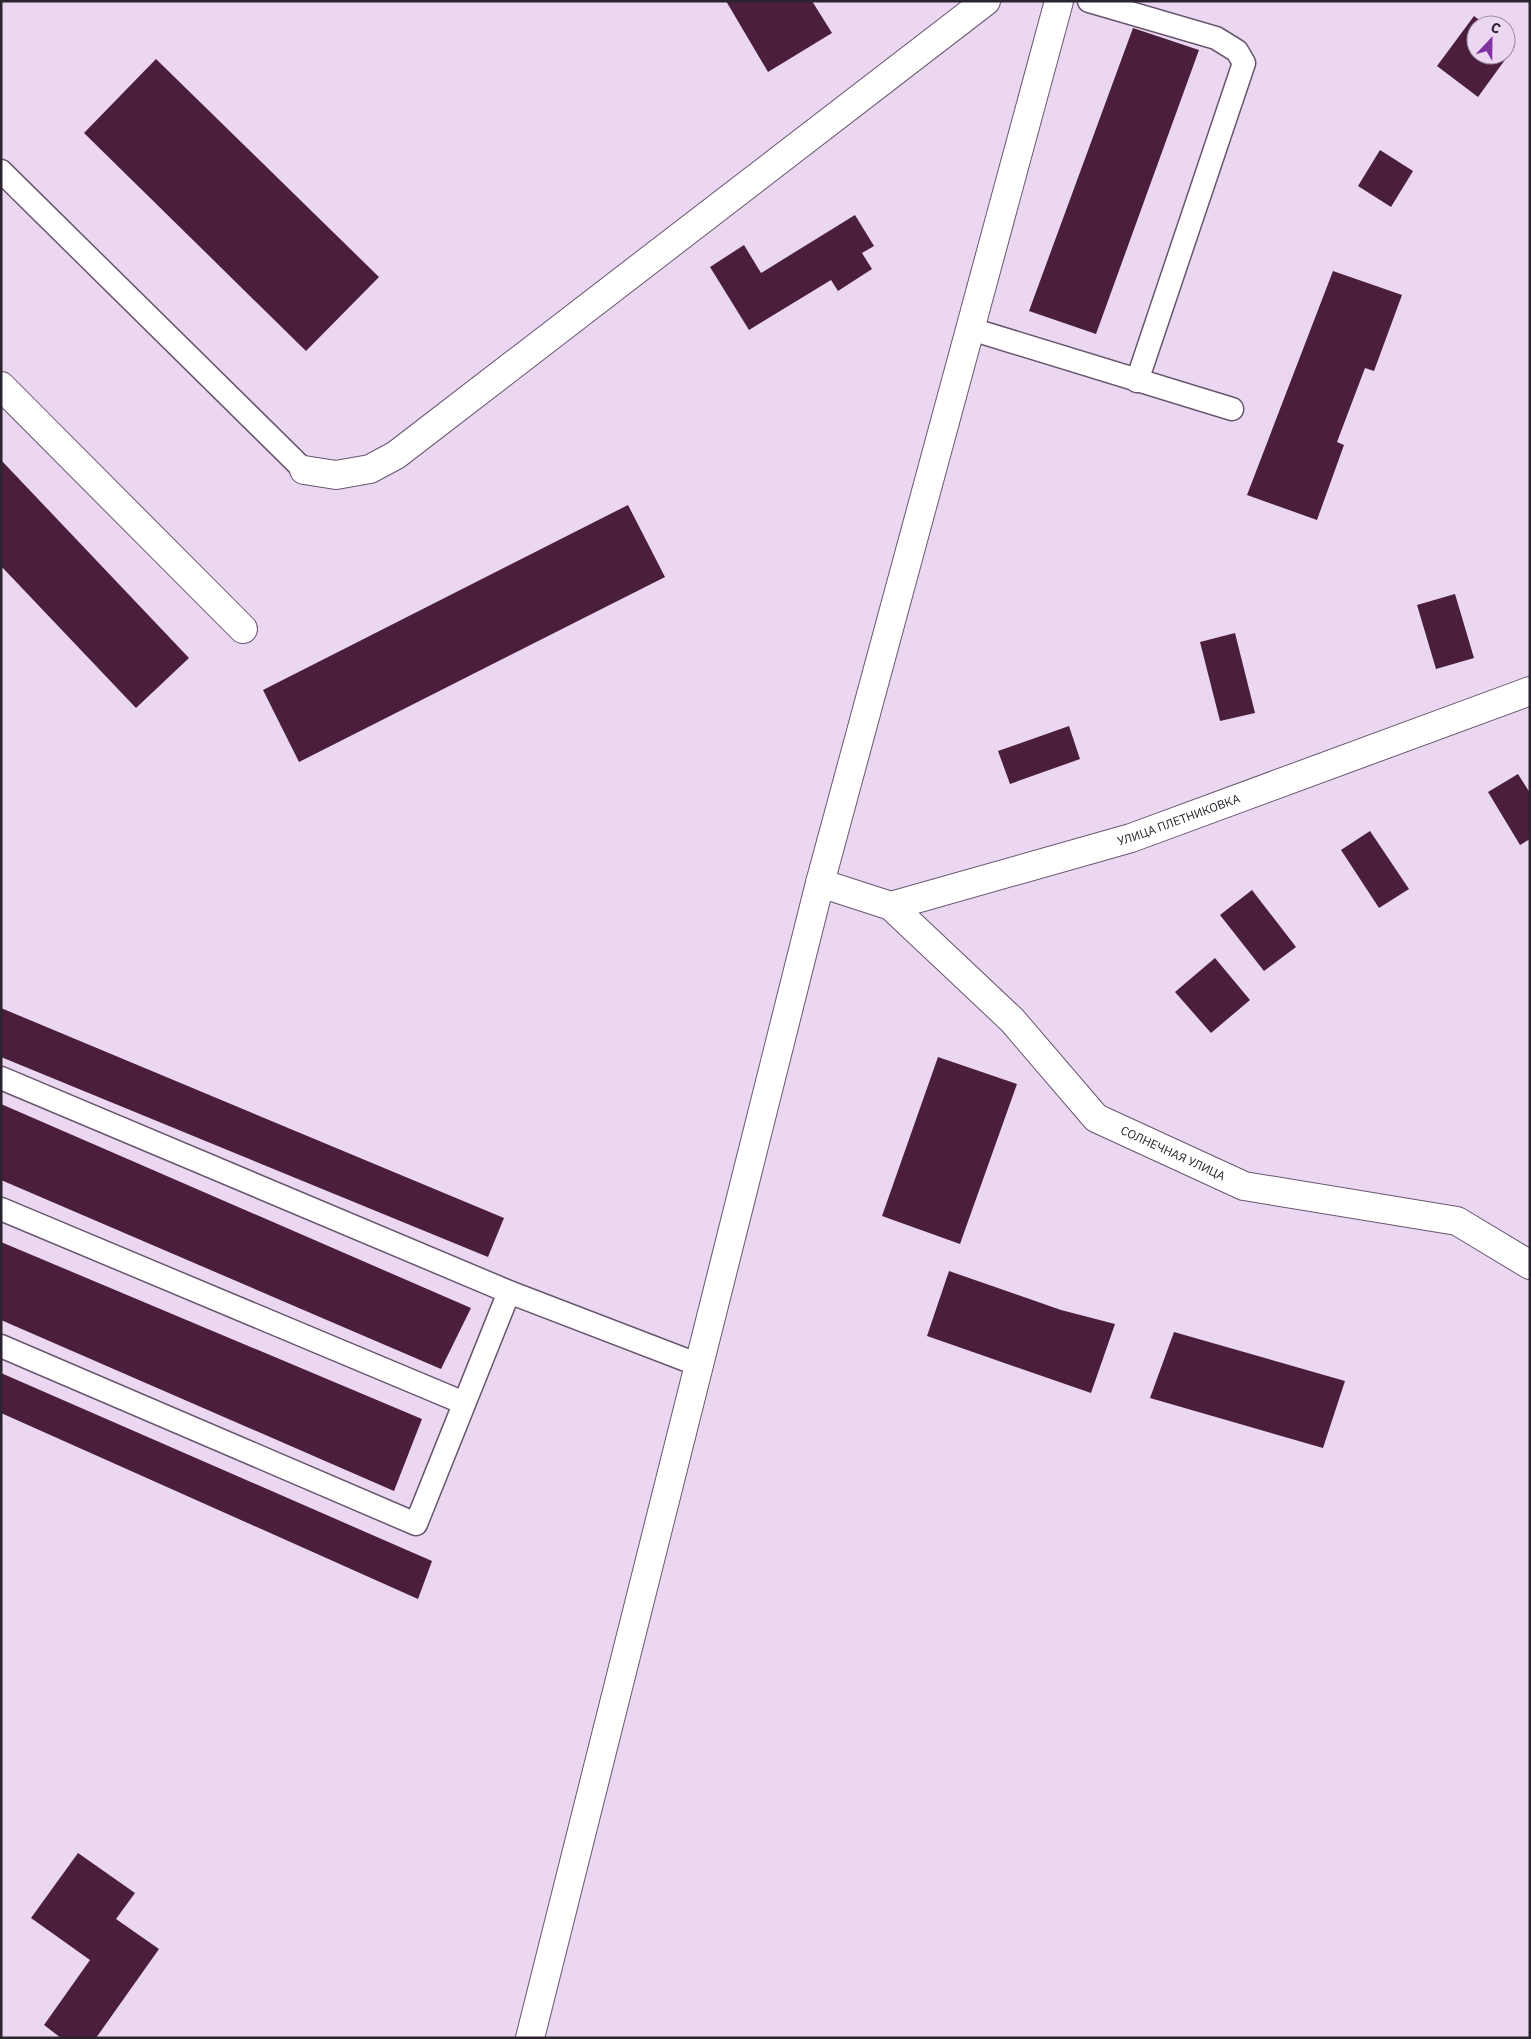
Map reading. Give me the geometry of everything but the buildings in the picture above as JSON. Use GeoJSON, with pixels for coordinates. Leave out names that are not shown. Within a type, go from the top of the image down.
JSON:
{"type":"FeatureCollection","features":[{"type":"Feature","properties":{"kind":"street"},"geometry":{"type":"LineString","coordinates":[[304,470],[336,475],[370,469],[396,456],[986,1]]}},
{"type":"Feature","properties":{"kind":"street"},"geometry":{"type":"LineString","coordinates":[[530,2038],[820,883],[1060,1]]}},
{"type":"Feature","properties":{"kind":"street"},"geometry":{"type":"LineString","coordinates":[[1,386],[242,629]]}},
{"type":"Feature","properties":{"kind":"street","name":"УЛИЦА ПЛЕТНИКОВКА"},"geometry":{"type":"LineString","coordinates":[[892,906],[1131,838],[1530,691]]}},
{"type":"Feature","properties":{"kind":"street"},"geometry":{"type":"LineString","coordinates":[[820,883],[892,906]]}},
{"type":"Feature","properties":{"kind":"street","name":"СОЛНЕЧНАЯ УЛИЦА"},"geometry":{"type":"LineString","coordinates":[[892,906],[1012,1020],[1096,1118],[1244,1186],[1457,1221],[1530,1264]]}},
{"type":"Feature","properties":{"kind":"lane"},"geometry":{"type":"LineString","coordinates":[[1089,1],[1216,38],[1237,50],[1244,63],[1137,381]]}},
{"type":"Feature","properties":{"kind":"lane"},"geometry":{"type":"LineString","coordinates":[[1,171],[304,470]]}},
{"type":"Feature","properties":{"kind":"lane"},"geometry":{"type":"LineString","coordinates":[[970,329],[1232,409]]}},
{"type":"Feature","properties":{"kind":"lane"},"geometry":{"type":"LineString","coordinates":[[1,1078],[509,1292],[699,1365]]}},
{"type":"Feature","properties":{"kind":"lane"},"geometry":{"type":"LineString","coordinates":[[1,1209],[464,1403]]}},
{"type":"Feature","properties":{"kind":"lane"},"geometry":{"type":"LineString","coordinates":[[1,1346],[416,1524],[509,1292]]}}]}
